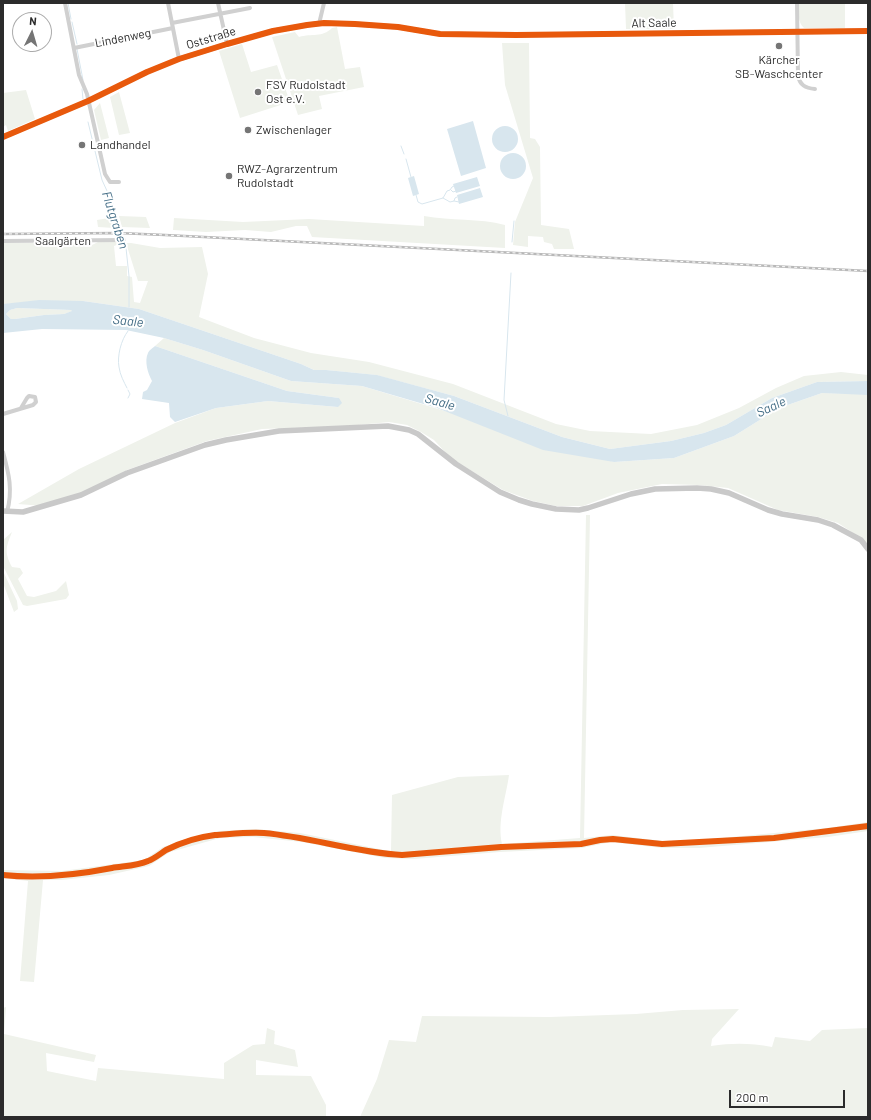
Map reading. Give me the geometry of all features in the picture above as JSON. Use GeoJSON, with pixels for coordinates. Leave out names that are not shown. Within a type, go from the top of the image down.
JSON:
{"type":"FeatureCollection","features":[{"type":"Feature","properties":{"kind":"main road"},"geometry":{"type":"LineString","coordinates":[[5,512],[23,512],[81,495],[126,473],[205,445],[226,440],[279,432],[388,426],[409,430],[418,434],[456,464],[500,492],[532,504],[556,509],[579,510],[631,494],[655,489],[711,489],[729,493],[768,510],[826,522],[845,530],[861,540],[868,549]]}},
{"type":"Feature","properties":{"kind":"street"},"geometry":{"type":"LineString","coordinates":[[65,3],[79,75],[88,101],[105,174],[110,182],[119,182]]}},
{"type":"Feature","properties":{"kind":"street"},"geometry":{"type":"LineString","coordinates":[[168,3],[179,59]]}},
{"type":"Feature","properties":{"kind":"street"},"geometry":{"type":"LineString","coordinates":[[218,3],[227,44]]}},
{"type":"Feature","properties":{"kind":"street"},"geometry":{"type":"LineString","coordinates":[[319,24],[324,3]]}},
{"type":"Feature","properties":{"kind":"street"},"geometry":{"type":"LineString","coordinates":[[797,3],[799,81],[807,88],[815,89]]}},
{"type":"Feature","properties":{"kind":"street","name":"Lindenweg"},"geometry":{"type":"LineString","coordinates":[[74,48],[250,8]]}},
{"type":"Feature","properties":{"kind":"street","name":"Oststraße"},"geometry":{"type":"LineString","coordinates":[[3,137],[88,101],[147,72],[179,59],[281,29],[319,24],[379,25],[440,34]]}},
{"type":"Feature","properties":{"kind":"street","name":"Alt Saale"},"geometry":{"type":"LineString","coordinates":[[440,34],[516,35],[868,31]]}},
{"type":"Feature","properties":{"kind":"street","name":"Saalgärten"},"geometry":{"type":"LineString","coordinates":[[3,242],[122,240]]}},
{"type":"Feature","properties":{"kind":"street"},"geometry":{"type":"LineString","coordinates":[[3,414],[21,408]]}},
{"type":"Feature","properties":{"kind":"street"},"geometry":{"type":"LineString","coordinates":[[3,452],[10,490],[10,498],[5,512]]}},
{"type":"Feature","properties":{"kind":"shaded area"},"geometry":{"type":"Polygon","coordinates":[[[625,3],[673,3],[674,29],[626,29],[625,3]]]}},
{"type":"Feature","properties":{"kind":"shaded area"},"geometry":{"type":"Polygon","coordinates":[[[799,3],[845,3],[845,28],[804,28],[799,20],[799,3]]]}},
{"type":"Feature","properties":{"kind":"shaded area"},"geometry":{"type":"Polygon","coordinates":[[[337,27],[345,69],[360,67],[364,87],[319,96],[322,109],[298,115],[272,37],[295,32],[299,37],[321,34],[337,27]]]}},
{"type":"Feature","properties":{"kind":"shaded area"},"geometry":{"type":"Polygon","coordinates":[[[502,43],[529,43],[530,138],[535,139],[540,147],[541,225],[569,229],[574,249],[554,249],[552,244],[544,242],[543,237],[528,236],[528,247],[513,245],[515,222],[533,178],[505,85],[502,43]]]}},
{"type":"Feature","properties":{"kind":"shaded area"},"geometry":{"type":"Polygon","coordinates":[[[242,44],[251,72],[277,65],[290,102],[240,118],[219,51],[242,44]]]}},
{"type":"Feature","properties":{"kind":"shaded area"},"geometry":{"type":"Polygon","coordinates":[[[26,90],[35,119],[8,131],[6,125],[3,127],[3,93],[26,90]]]}},
{"type":"Feature","properties":{"kind":"shaded area"},"geometry":{"type":"Polygon","coordinates":[[[119,92],[130,133],[119,135],[110,97],[119,92]]]}},
{"type":"Feature","properties":{"kind":"shaded area"},"geometry":{"type":"Polygon","coordinates":[[[100,103],[109,138],[101,140],[94,110],[100,103]]]}},
{"type":"Feature","properties":{"kind":"shaded area"},"geometry":{"type":"Polygon","coordinates":[[[119,216],[146,217],[150,228],[122,227],[119,216]]]}},
{"type":"Feature","properties":{"kind":"shaded area"},"geometry":{"type":"Polygon","coordinates":[[[424,216],[444,219],[485,221],[505,225],[505,248],[312,237],[307,226],[296,226],[271,232],[245,230],[206,232],[173,230],[174,218],[243,222],[309,219],[424,226],[424,216]]]}},
{"type":"Feature","properties":{"kind":"shaded area"},"geometry":{"type":"Polygon","coordinates":[[[115,217],[117,223],[114,228],[98,227],[97,220],[115,217]]]}},
{"type":"Feature","properties":{"kind":"shaded area"},"geometry":{"type":"Polygon","coordinates":[[[98,242],[119,242],[119,244],[114,246],[116,266],[127,266],[127,276],[132,277],[134,302],[140,303],[148,281],[138,281],[126,243],[160,248],[202,247],[208,274],[199,317],[254,338],[311,353],[369,362],[453,384],[556,424],[590,431],[651,434],[697,425],[739,408],[776,388],[804,376],[841,372],[868,375],[868,381],[817,382],[772,398],[726,425],[704,433],[671,441],[610,449],[562,437],[454,396],[376,375],[314,370],[301,364],[139,309],[83,301],[3,304],[3,243],[77,243],[92,245],[98,242]]]}},
{"type":"Feature","properties":{"kind":"shaded area"},"geometry":{"type":"Polygon","coordinates":[[[17,308],[73,311],[64,314],[15,319],[11,319],[6,314],[10,310],[17,308]]]}},
{"type":"Feature","properties":{"kind":"shaded area"},"geometry":{"type":"Polygon","coordinates":[[[164,338],[291,381],[362,386],[614,462],[674,458],[734,436],[779,408],[822,393],[866,394],[868,395],[868,545],[858,536],[838,523],[818,517],[778,510],[728,488],[699,485],[662,484],[618,493],[583,506],[556,506],[533,501],[503,490],[457,462],[434,440],[421,432],[407,425],[389,422],[347,426],[262,429],[207,441],[127,470],[83,493],[43,506],[18,504],[79,469],[175,423],[216,408],[268,401],[338,407],[339,398],[287,391],[155,346],[164,338]]]}},
{"type":"Feature","properties":{"kind":"shaded area"},"geometry":{"type":"Polygon","coordinates":[[[586,515],[590,515],[584,838],[612,835],[663,841],[700,840],[827,828],[868,822],[868,831],[828,837],[699,848],[662,848],[611,842],[582,848],[500,852],[414,859],[385,858],[302,842],[253,837],[220,838],[170,852],[149,866],[109,875],[61,880],[43,880],[34,982],[20,981],[28,881],[3,878],[3,870],[62,871],[144,860],[163,847],[189,838],[218,831],[255,829],[300,833],[391,851],[392,795],[458,777],[509,775],[501,818],[502,844],[580,838],[586,515]]]}},
{"type":"Feature","properties":{"kind":"shaded area"},"geometry":{"type":"Polygon","coordinates":[[[12,532],[7,546],[7,553],[12,567],[20,568],[23,573],[18,579],[27,596],[34,597],[56,591],[66,581],[69,595],[66,599],[27,606],[23,605],[4,568],[3,540],[12,532]]]}},
{"type":"Feature","properties":{"kind":"shaded area"},"geometry":{"type":"Polygon","coordinates":[[[3,571],[17,601],[18,609],[14,612],[3,583],[3,571]]]}},
{"type":"Feature","properties":{"kind":"shaded area"},"geometry":{"type":"Polygon","coordinates":[[[6,1007],[4,1034],[96,1055],[94,1062],[46,1053],[47,1071],[96,1081],[98,1068],[224,1079],[224,1063],[253,1045],[265,1044],[267,1028],[275,1031],[274,1044],[295,1050],[298,1067],[256,1060],[256,1075],[311,1076],[326,1105],[326,1117],[3,1117],[3,1008],[6,1007]]]}},
{"type":"Feature","properties":{"kind":"shaded area"},"geometry":{"type":"Polygon","coordinates":[[[739,1009],[712,1039],[711,1046],[742,1044],[772,1047],[775,1037],[810,1041],[822,1030],[868,1028],[868,1117],[360,1117],[377,1079],[389,1040],[416,1042],[422,1016],[550,1017],[636,1014],[683,1010],[739,1009]]]}},
{"type":"Feature","properties":{"kind":"water"},"geometry":{"type":"Polygon","coordinates":[[[473,121],[486,168],[461,176],[447,129],[473,121]]]}},
{"type":"Feature","properties":{"kind":"water"},"geometry":{"type":"Polygon","coordinates":[[[505,126],[514,130],[518,139],[514,148],[505,152],[496,148],[492,139],[496,130],[505,126]]]}},
{"type":"Feature","properties":{"kind":"water"},"geometry":{"type":"Polygon","coordinates":[[[513,153],[522,157],[526,166],[522,175],[513,179],[504,175],[500,166],[504,157],[513,153]]]}},
{"type":"Feature","properties":{"kind":"water"},"geometry":{"type":"Polygon","coordinates":[[[414,176],[419,194],[413,196],[408,178],[414,176]]]}},
{"type":"Feature","properties":{"kind":"water"},"geometry":{"type":"Polygon","coordinates":[[[477,177],[480,186],[456,193],[453,184],[477,177]]]}},
{"type":"Feature","properties":{"kind":"water"},"geometry":{"type":"Polygon","coordinates":[[[480,188],[483,197],[459,204],[457,195],[480,188]]]}},
{"type":"Feature","properties":{"kind":"water","name":"Saale"},"geometry":{"type":"Polygon","coordinates":[[[39,300],[83,301],[139,309],[301,364],[314,370],[377,375],[454,396],[562,437],[610,449],[671,441],[704,433],[726,425],[772,398],[817,382],[868,381],[868,395],[822,393],[779,408],[734,436],[674,458],[614,462],[543,450],[437,408],[362,386],[291,381],[164,338],[126,330],[42,329],[3,333],[3,304],[39,300]],[[17,308],[10,310],[6,314],[11,319],[15,319],[64,314],[72,311],[17,308]]]}},
{"type":"Feature","properties":{"kind":"water"},"geometry":{"type":"Polygon","coordinates":[[[155,346],[287,391],[339,398],[342,403],[338,407],[268,401],[216,408],[175,422],[170,417],[169,403],[142,399],[143,392],[147,390],[152,381],[149,375],[146,360],[149,351],[155,346]]]}},
{"type":"Feature","properties":{"kind":"waterway","name":"Flutgraben"},"geometry":{"type":"LineString","coordinates":[[68,3],[71,19]]}},
{"type":"Feature","properties":{"kind":"waterway","name":"Flutgraben"},"geometry":{"type":"LineString","coordinates":[[72,22],[77,44]]}},
{"type":"Feature","properties":{"kind":"waterway","name":"Flutgraben"},"geometry":{"type":"LineString","coordinates":[[77,49],[83,80]]}},
{"type":"Feature","properties":{"kind":"waterway","name":"Flutgraben"},"geometry":{"type":"LineString","coordinates":[[82,89],[83,99]]}},
{"type":"Feature","properties":{"kind":"waterway","name":"Flutgraben"},"geometry":{"type":"LineString","coordinates":[[88,122],[102,180],[113,204],[120,229],[121,239]]}},
{"type":"Feature","properties":{"kind":"waterway"},"geometry":{"type":"LineString","coordinates":[[401,146],[404,154]]}},
{"type":"Feature","properties":{"kind":"waterway"},"geometry":{"type":"LineString","coordinates":[[406,159],[411,177]]}},
{"type":"Feature","properties":{"kind":"waterway"},"geometry":{"type":"LineString","coordinates":[[416,195],[418,202],[422,204],[443,198],[447,191],[454,186]]}},
{"type":"Feature","properties":{"kind":"waterway"},"geometry":{"type":"LineString","coordinates":[[451,190],[453,192],[456,191]]}},
{"type":"Feature","properties":{"kind":"waterway"},"geometry":{"type":"LineString","coordinates":[[443,198],[450,202],[454,201],[457,197]]}},
{"type":"Feature","properties":{"kind":"waterway"},"geometry":{"type":"LineString","coordinates":[[454,201],[459,202]]}},
{"type":"Feature","properties":{"kind":"waterway"},"geometry":{"type":"LineString","coordinates":[[512,242],[514,221]]}},
{"type":"Feature","properties":{"kind":"waterway","name":"Flutgraben"},"geometry":{"type":"LineString","coordinates":[[122,242],[126,248],[129,276],[129,307]]}},
{"type":"Feature","properties":{"kind":"waterway"},"geometry":{"type":"LineString","coordinates":[[508,416],[504,400],[511,273]]}},
{"type":"Feature","properties":{"kind":"waterway","name":"Saale"},"geometry":{"type":"LineString","coordinates":[[127,388],[120,373],[119,353],[128,331]]}},
{"type":"Feature","properties":{"kind":"waterway"},"geometry":{"type":"LineString","coordinates":[[128,390],[130,394],[128,398]]}},
{"type":"Feature","properties":{"kind":"railway"},"geometry":{"type":"LineString","coordinates":[[3,234],[118,233],[165,235],[868,271]]}},
{"type":"Feature","properties":{"kind":"cycle path"},"geometry":{"type":"LineString","coordinates":[[3,137],[88,101],[147,72],[179,59],[273,31],[307,25],[324,23],[355,24],[398,27],[440,34],[516,35],[868,31]]}},
{"type":"Feature","properties":{"kind":"cycle path"},"geometry":{"type":"LineString","coordinates":[[3,875],[31,877],[58,876],[135,865],[155,858],[166,850],[177,845],[203,837],[240,833],[282,835],[385,854],[402,855],[501,847],[581,844],[613,839],[662,844],[774,838],[868,826]]}},
{"type":"Feature","properties":{"kind":"place","name":"Kärcher SB-Waschcenter"},"geometry":{"type":"Point","coordinates":[779,46]}},
{"type":"Feature","properties":{"kind":"place","name":"FSV Rudolstadt Ost e.V."},"geometry":{"type":"Point","coordinates":[258,92]}},
{"type":"Feature","properties":{"kind":"place","name":"Zwischenlager"},"geometry":{"type":"Point","coordinates":[248,130]}},
{"type":"Feature","properties":{"kind":"place","name":"Landhandel"},"geometry":{"type":"Point","coordinates":[82,145]}},
{"type":"Feature","properties":{"kind":"place","name":"RWZ-Agrarzentrum Rudolstadt"},"geometry":{"type":"Point","coordinates":[229,176]}}]}
